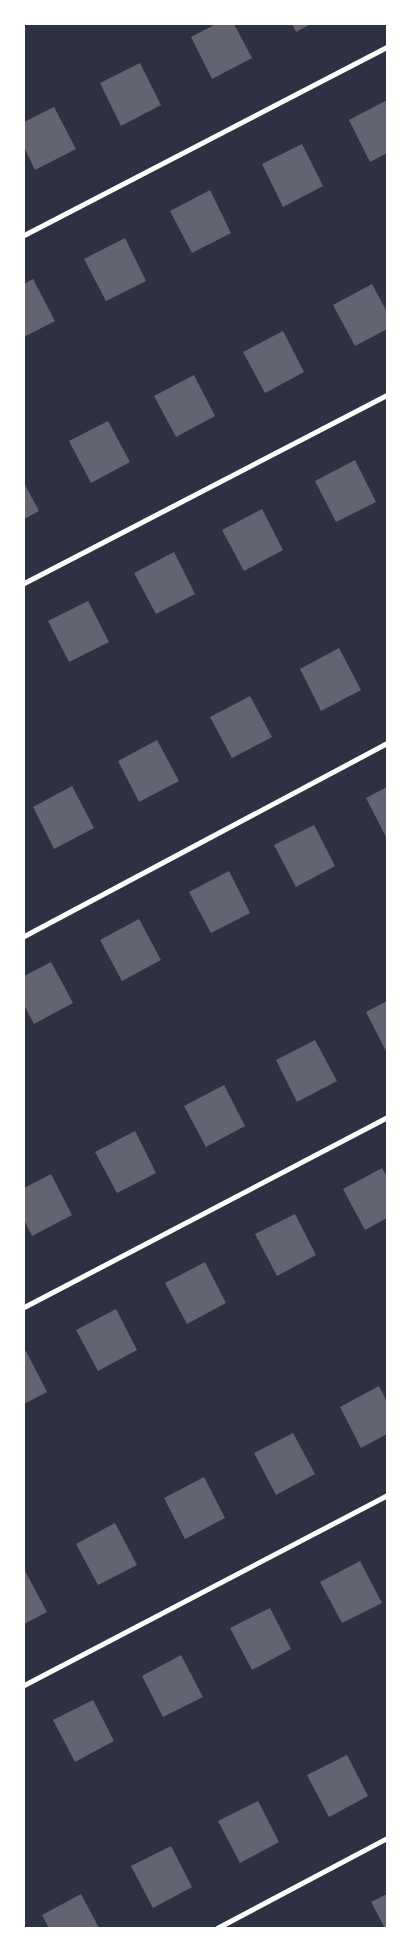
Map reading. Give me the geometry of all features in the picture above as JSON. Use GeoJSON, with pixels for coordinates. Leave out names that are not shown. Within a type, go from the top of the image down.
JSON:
{"type":"FeatureCollection","features":[{"type":"Feature","properties":{"kind":"street"},"geometry":{"type":"LineString","coordinates":[[24,235],[387,47]]}},
{"type":"Feature","properties":{"kind":"street"},"geometry":{"type":"LineString","coordinates":[[24,583],[387,395]]}},
{"type":"Feature","properties":{"kind":"street"},"geometry":{"type":"LineString","coordinates":[[24,936],[387,744]]}},
{"type":"Feature","properties":{"kind":"street"},"geometry":{"type":"LineString","coordinates":[[24,1307],[387,1117]]}},
{"type":"Feature","properties":{"kind":"street"},"geometry":{"type":"LineString","coordinates":[[24,1685],[387,1495]]}},
{"type":"Feature","properties":{"kind":"street"},"geometry":{"type":"LineString","coordinates":[[216,1928],[387,1838]]}},
{"type":"Feature","properties":{"kind":"building"},"geometry":{"type":"Polygon","coordinates":[[[216,24],[234,24],[252,58],[212,79],[191,37],[216,24]]]}},
{"type":"Feature","properties":{"kind":"building"},"geometry":{"type":"Polygon","coordinates":[[[292,24],[311,24],[296,32],[292,24]]]}},
{"type":"Feature","properties":{"kind":"building"},"geometry":{"type":"Polygon","coordinates":[[[140,63],[161,105],[121,126],[100,83],[140,63]]]}},
{"type":"Feature","properties":{"kind":"building"},"geometry":{"type":"Polygon","coordinates":[[[387,100],[387,153],[370,162],[349,120],[387,100]]]}},
{"type":"Feature","properties":{"kind":"building"},"geometry":{"type":"Polygon","coordinates":[[[54,107],[76,149],[35,170],[24,147],[24,122],[54,107]]]}},
{"type":"Feature","properties":{"kind":"building"},"geometry":{"type":"Polygon","coordinates":[[[302,144],[323,186],[283,207],[262,164],[302,144]]]}},
{"type":"Feature","properties":{"kind":"building"},"geometry":{"type":"Polygon","coordinates":[[[210,190],[231,233],[192,253],[170,211],[210,190]]]}},
{"type":"Feature","properties":{"kind":"building"},"geometry":{"type":"Polygon","coordinates":[[[125,238],[146,281],[106,301],[84,259],[125,238]]]}},
{"type":"Feature","properties":{"kind":"building"},"geometry":{"type":"Polygon","coordinates":[[[33,279],[55,321],[24,337],[24,284],[33,279]]]}},
{"type":"Feature","properties":{"kind":"building"},"geometry":{"type":"Polygon","coordinates":[[[372,284],[387,312],[387,329],[355,346],[333,305],[372,284]]]}},
{"type":"Feature","properties":{"kind":"building"},"geometry":{"type":"Polygon","coordinates":[[[283,331],[304,372],[265,393],[243,352],[283,331]]]}},
{"type":"Feature","properties":{"kind":"building"},"geometry":{"type":"Polygon","coordinates":[[[194,375],[215,416],[176,437],[154,396],[194,375]]]}},
{"type":"Feature","properties":{"kind":"building"},"geometry":{"type":"Polygon","coordinates":[[[108,421],[130,462],[91,483],[69,441],[108,421]]]}},
{"type":"Feature","properties":{"kind":"building"},"geometry":{"type":"Polygon","coordinates":[[[355,460],[376,502],[336,522],[315,481],[355,460]]]}},
{"type":"Feature","properties":{"kind":"building"},"geometry":{"type":"Polygon","coordinates":[[[24,483],[39,511],[24,519],[24,483]]]}},
{"type":"Feature","properties":{"kind":"building"},"geometry":{"type":"Polygon","coordinates":[[[262,509],[283,550],[244,571],[222,530],[262,509]]]}},
{"type":"Feature","properties":{"kind":"building"},"geometry":{"type":"Polygon","coordinates":[[[174,552],[195,594],[156,614],[134,573],[174,552]]]}},
{"type":"Feature","properties":{"kind":"building"},"geometry":{"type":"Polygon","coordinates":[[[88,601],[109,642],[69,662],[48,621],[88,601]]]}},
{"type":"Feature","properties":{"kind":"building"},"geometry":{"type":"Polygon","coordinates":[[[339,648],[361,690],[321,711],[300,669],[339,648]]]}},
{"type":"Feature","properties":{"kind":"building"},"geometry":{"type":"Polygon","coordinates":[[[250,696],[272,737],[232,758],[210,717],[250,696]]]}},
{"type":"Feature","properties":{"kind":"building"},"geometry":{"type":"Polygon","coordinates":[[[157,740],[179,781],[139,802],[118,761],[157,740]]]}},
{"type":"Feature","properties":{"kind":"building"},"geometry":{"type":"Polygon","coordinates":[[[72,786],[94,828],[54,849],[33,807],[72,786]]]}},
{"type":"Feature","properties":{"kind":"building"},"geometry":{"type":"Polygon","coordinates":[[[387,787],[387,839],[366,798],[387,787]]]}},
{"type":"Feature","properties":{"kind":"building"},"geometry":{"type":"Polygon","coordinates":[[[314,825],[335,866],[296,887],[274,845],[314,825]]]}},
{"type":"Feature","properties":{"kind":"building"},"geometry":{"type":"Polygon","coordinates":[[[229,871],[250,913],[211,933],[189,892],[229,871]]]}},
{"type":"Feature","properties":{"kind":"building"},"geometry":{"type":"Polygon","coordinates":[[[139,919],[161,960],[122,981],[100,940],[139,919]]]}},
{"type":"Feature","properties":{"kind":"building"},"geometry":{"type":"Polygon","coordinates":[[[51,962],[73,1003],[34,1024],[24,1005],[24,976],[51,962]]]}},
{"type":"Feature","properties":{"kind":"building"},"geometry":{"type":"Polygon","coordinates":[[[387,1001],[387,1053],[366,1012],[387,1001]]]}},
{"type":"Feature","properties":{"kind":"building"},"geometry":{"type":"Polygon","coordinates":[[[315,1040],[337,1081],[297,1102],[276,1060],[315,1040]]]}},
{"type":"Feature","properties":{"kind":"building"},"geometry":{"type":"Polygon","coordinates":[[[224,1085],[245,1126],[206,1147],[184,1106],[224,1085]]]}},
{"type":"Feature","properties":{"kind":"building"},"geometry":{"type":"Polygon","coordinates":[[[135,1131],[156,1173],[117,1193],[95,1152],[135,1131]]]}},
{"type":"Feature","properties":{"kind":"building"},"geometry":{"type":"Polygon","coordinates":[[[382,1168],[387,1177],[387,1218],[365,1230],[343,1189],[382,1168]]]}},
{"type":"Feature","properties":{"kind":"building"},"geometry":{"type":"Polygon","coordinates":[[[51,1174],[72,1215],[32,1236],[24,1220],[24,1188],[51,1174]]]}},
{"type":"Feature","properties":{"kind":"building"},"geometry":{"type":"Polygon","coordinates":[[[295,1214],[316,1255],[277,1276],[255,1234],[295,1214]]]}},
{"type":"Feature","properties":{"kind":"building"},"geometry":{"type":"Polygon","coordinates":[[[205,1262],[226,1303],[187,1324],[165,1283],[205,1262]]]}},
{"type":"Feature","properties":{"kind":"building"},"geometry":{"type":"Polygon","coordinates":[[[116,1309],[137,1350],[98,1371],[76,1330],[116,1309]]]}},
{"type":"Feature","properties":{"kind":"building"},"geometry":{"type":"Polygon","coordinates":[[[26,1351],[47,1392],[24,1404],[24,1352],[26,1351]]]}},
{"type":"Feature","properties":{"kind":"building"},"geometry":{"type":"Polygon","coordinates":[[[379,1386],[387,1402],[387,1434],[361,1448],[340,1407],[379,1386]]]}},
{"type":"Feature","properties":{"kind":"building"},"geometry":{"type":"Polygon","coordinates":[[[293,1433],[315,1474],[276,1495],[254,1453],[293,1433]]]}},
{"type":"Feature","properties":{"kind":"building"},"geometry":{"type":"Polygon","coordinates":[[[204,1477],[225,1518],[185,1539],[164,1498],[204,1477]]]}},
{"type":"Feature","properties":{"kind":"building"},"geometry":{"type":"Polygon","coordinates":[[[115,1523],[137,1565],[98,1585],[76,1544],[115,1523]]]}},
{"type":"Feature","properties":{"kind":"building"},"geometry":{"type":"Polygon","coordinates":[[[360,1561],[382,1603],[342,1623],[320,1582],[360,1561]]]}},
{"type":"Feature","properties":{"kind":"building"},"geometry":{"type":"Polygon","coordinates":[[[24,1569],[47,1612],[24,1624],[24,1569]]]}},
{"type":"Feature","properties":{"kind":"building"},"geometry":{"type":"Polygon","coordinates":[[[270,1608],[291,1649],[252,1670],[230,1628],[270,1608]]]}},
{"type":"Feature","properties":{"kind":"building"},"geometry":{"type":"Polygon","coordinates":[[[181,1655],[203,1697],[163,1717],[142,1676],[181,1655]]]}},
{"type":"Feature","properties":{"kind":"building"},"geometry":{"type":"Polygon","coordinates":[[[93,1700],[114,1741],[75,1762],[53,1720],[93,1700]]]}},
{"type":"Feature","properties":{"kind":"building"},"geometry":{"type":"Polygon","coordinates":[[[347,1755],[368,1796],[329,1817],[307,1775],[347,1755]]]}},
{"type":"Feature","properties":{"kind":"building"},"geometry":{"type":"Polygon","coordinates":[[[258,1801],[279,1842],[240,1863],[218,1821],[258,1801]]]}},
{"type":"Feature","properties":{"kind":"building"},"geometry":{"type":"Polygon","coordinates":[[[171,1846],[192,1887],[153,1908],[131,1866],[171,1846]]]}},
{"type":"Feature","properties":{"kind":"building"},"geometry":{"type":"Polygon","coordinates":[[[81,1894],[99,1928],[49,1928],[42,1915],[81,1894]]]}},
{"type":"Feature","properties":{"kind":"building"},"geometry":{"type":"Polygon","coordinates":[[[387,1894],[387,1928],[385,1928],[371,1902],[387,1894]]]}}]}
